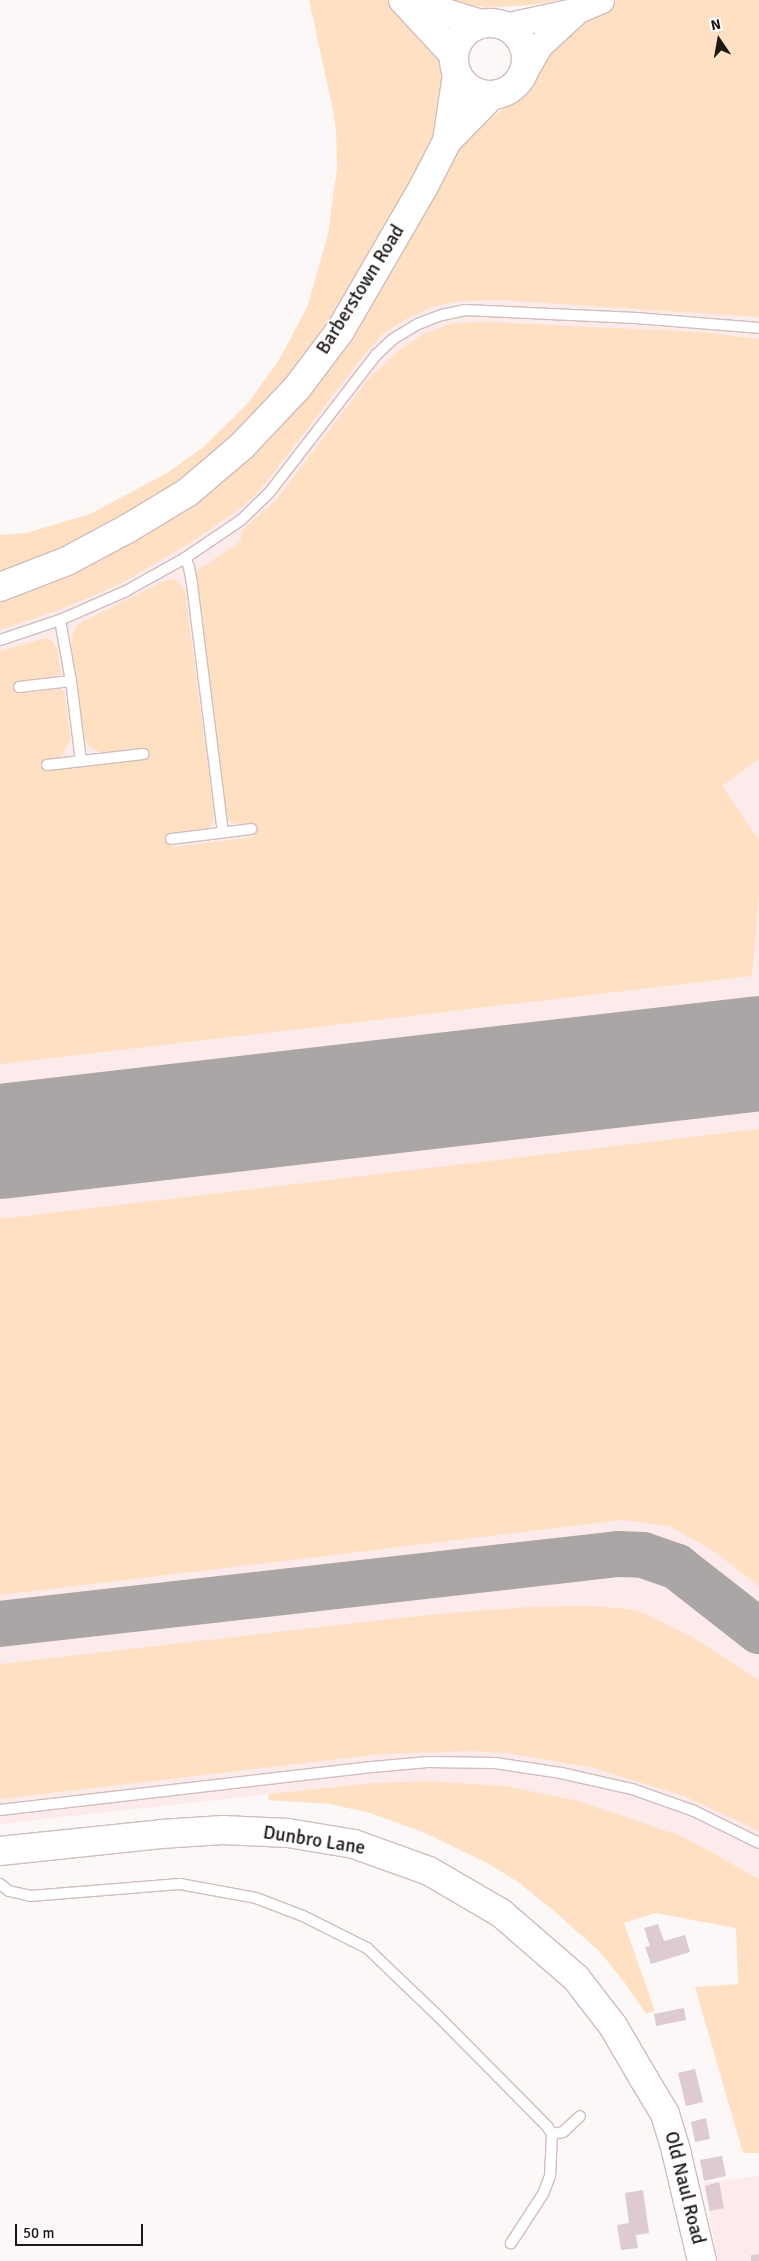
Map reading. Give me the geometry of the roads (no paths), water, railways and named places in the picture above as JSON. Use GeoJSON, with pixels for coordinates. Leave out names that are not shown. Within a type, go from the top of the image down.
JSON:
{"type":"FeatureCollection","features":[{"type":"Feature","properties":{"kind":"main road"},"geometry":{"type":"LineString","coordinates":[[403,0],[493,25],[518,36],[526,52],[526,64],[522,76],[504,92],[492,95],[480,94],[469,88],[455,65],[403,0]]}},
{"type":"Feature","properties":{"kind":"main road"},"geometry":{"type":"LineString","coordinates":[[455,65],[463,35],[471,28],[493,25]]}},
{"type":"Feature","properties":{"kind":"main road","name":"Barberstown Road"},"geometry":{"type":"LineString","coordinates":[[0,587],[67,561],[127,529],[188,492],[242,446],[297,388],[340,331],[418,196],[447,141],[455,65]]}},
{"type":"Feature","properties":{"kind":"main road"},"geometry":{"type":"LineString","coordinates":[[447,141],[492,95]]}},
{"type":"Feature","properties":{"kind":"main road","name":"Dunbro Lane"},"geometry":{"type":"LineString","coordinates":[[0,1851],[170,1833],[223,1830],[278,1832],[354,1844],[429,1872],[501,1913],[576,1978],[613,2026],[665,2114]]}},
{"type":"Feature","properties":{"kind":"main road","name":"Old Naul Road"},"geometry":{"type":"LineString","coordinates":[[665,2114],[676,2151],[702,2261]]}},
{"type":"Feature","properties":{"kind":"street"},"geometry":{"type":"LineString","coordinates":[[493,25],[578,10],[601,0]]}},
{"type":"Feature","properties":{"kind":"street"},"geometry":{"type":"LineString","coordinates":[[522,76],[540,45],[578,10]]}},
{"type":"Feature","properties":{"kind":"lane"},"geometry":{"type":"LineString","coordinates":[[0,640],[60,620],[126,591],[185,558],[241,520],[269,493],[377,354],[393,339],[426,321],[465,310],[636,318],[759,328]]}},
{"type":"Feature","properties":{"kind":"lane"},"geometry":{"type":"LineString","coordinates":[[185,558],[189,567],[192,584],[223,832]]}},
{"type":"Feature","properties":{"kind":"lane"},"geometry":{"type":"LineString","coordinates":[[60,620],[72,680],[81,761]]}},
{"type":"Feature","properties":{"kind":"lane"},"geometry":{"type":"LineString","coordinates":[[19,687],[72,680]]}},
{"type":"Feature","properties":{"kind":"lane"},"geometry":{"type":"LineString","coordinates":[[47,765],[143,754]]}},
{"type":"Feature","properties":{"kind":"lane"},"geometry":{"type":"LineString","coordinates":[[171,839],[251,829]]}},
{"type":"Feature","properties":{"kind":"lane"},"geometry":{"type":"LineString","coordinates":[[0,1810],[372,1767],[428,1762],[495,1763],[561,1772],[632,1789],[694,1811],[759,1844]]}},
{"type":"Feature","properties":{"kind":"lane"},"geometry":{"type":"LineString","coordinates":[[0,1884],[9,1891],[30,1896],[180,1884],[256,1898],[303,1916],[366,1948],[437,2015],[547,2126],[552,2134],[550,2176],[511,2243]]}},
{"type":"Feature","properties":{"kind":"lane"},"geometry":{"type":"LineString","coordinates":[[552,2134],[563,2132],[580,2116]]}}]}
